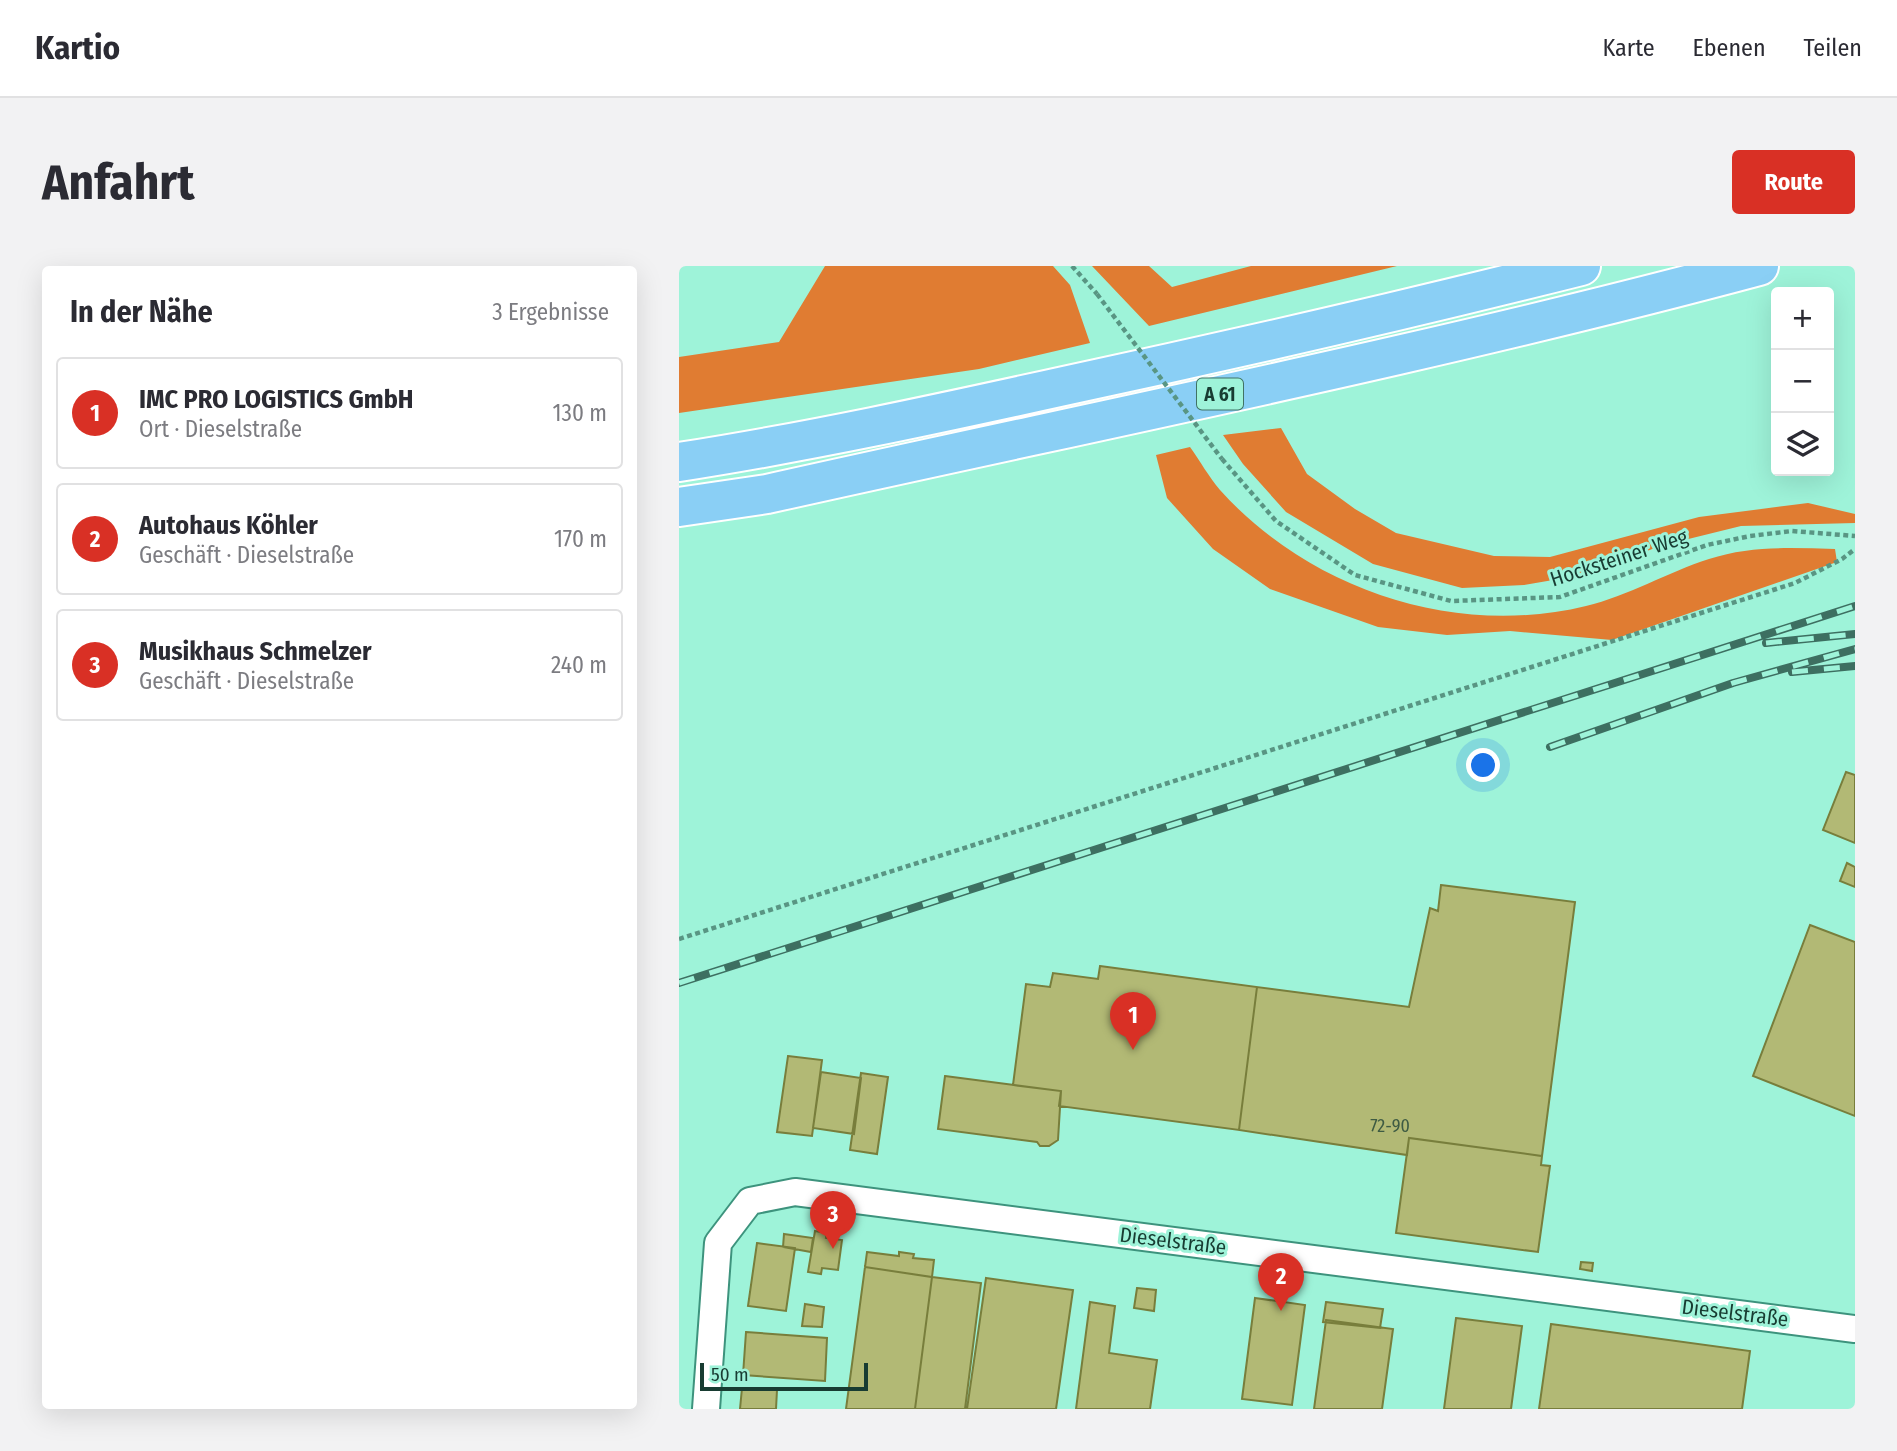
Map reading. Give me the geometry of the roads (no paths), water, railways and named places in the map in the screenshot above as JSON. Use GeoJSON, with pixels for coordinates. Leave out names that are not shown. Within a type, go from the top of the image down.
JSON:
{"type":"FeatureCollection","features":[{"type":"Feature","properties":{"kind":"highway","name":"A 61"},"geometry":{"type":"LineString","coordinates":[[679,462],[744,452],[994,402],[1233,350],[1581,266]]}},
{"type":"Feature","properties":{"kind":"highway","name":"A 61"},"geometry":{"type":"LineString","coordinates":[[679,508],[767,494],[1330,370],[1663,292],[1759,266]]}},
{"type":"Feature","properties":{"kind":"street","name":"Dieselstraße"},"geometry":{"type":"LineString","coordinates":[[706,1409],[718,1243],[750,1201],[795,1192],[1855,1329]]}},
{"type":"Feature","properties":{"kind":"railway"},"geometry":{"type":"LineString","coordinates":[[679,983],[1855,606]]}},
{"type":"Feature","properties":{"kind":"railway"},"geometry":{"type":"LineString","coordinates":[[1766,643],[1855,634]]}},
{"type":"Feature","properties":{"kind":"railway"},"geometry":{"type":"LineString","coordinates":[[1550,747],[1733,683],[1855,649]]}},
{"type":"Feature","properties":{"kind":"railway"},"geometry":{"type":"LineString","coordinates":[[1792,672],[1855,666]]}},
{"type":"Feature","properties":{"kind":"place","name":"IMC PRO LOGISTICS GmbH"},"geometry":{"type":"Point","coordinates":[1133,1050]}},
{"type":"Feature","properties":{"kind":"place","name":"Musikhaus Schmelzer"},"geometry":{"type":"Point","coordinates":[833,1249]}},
{"type":"Feature","properties":{"kind":"place","name":"Autohaus Köhler"},"geometry":{"type":"Point","coordinates":[1281,1311]}}]}
